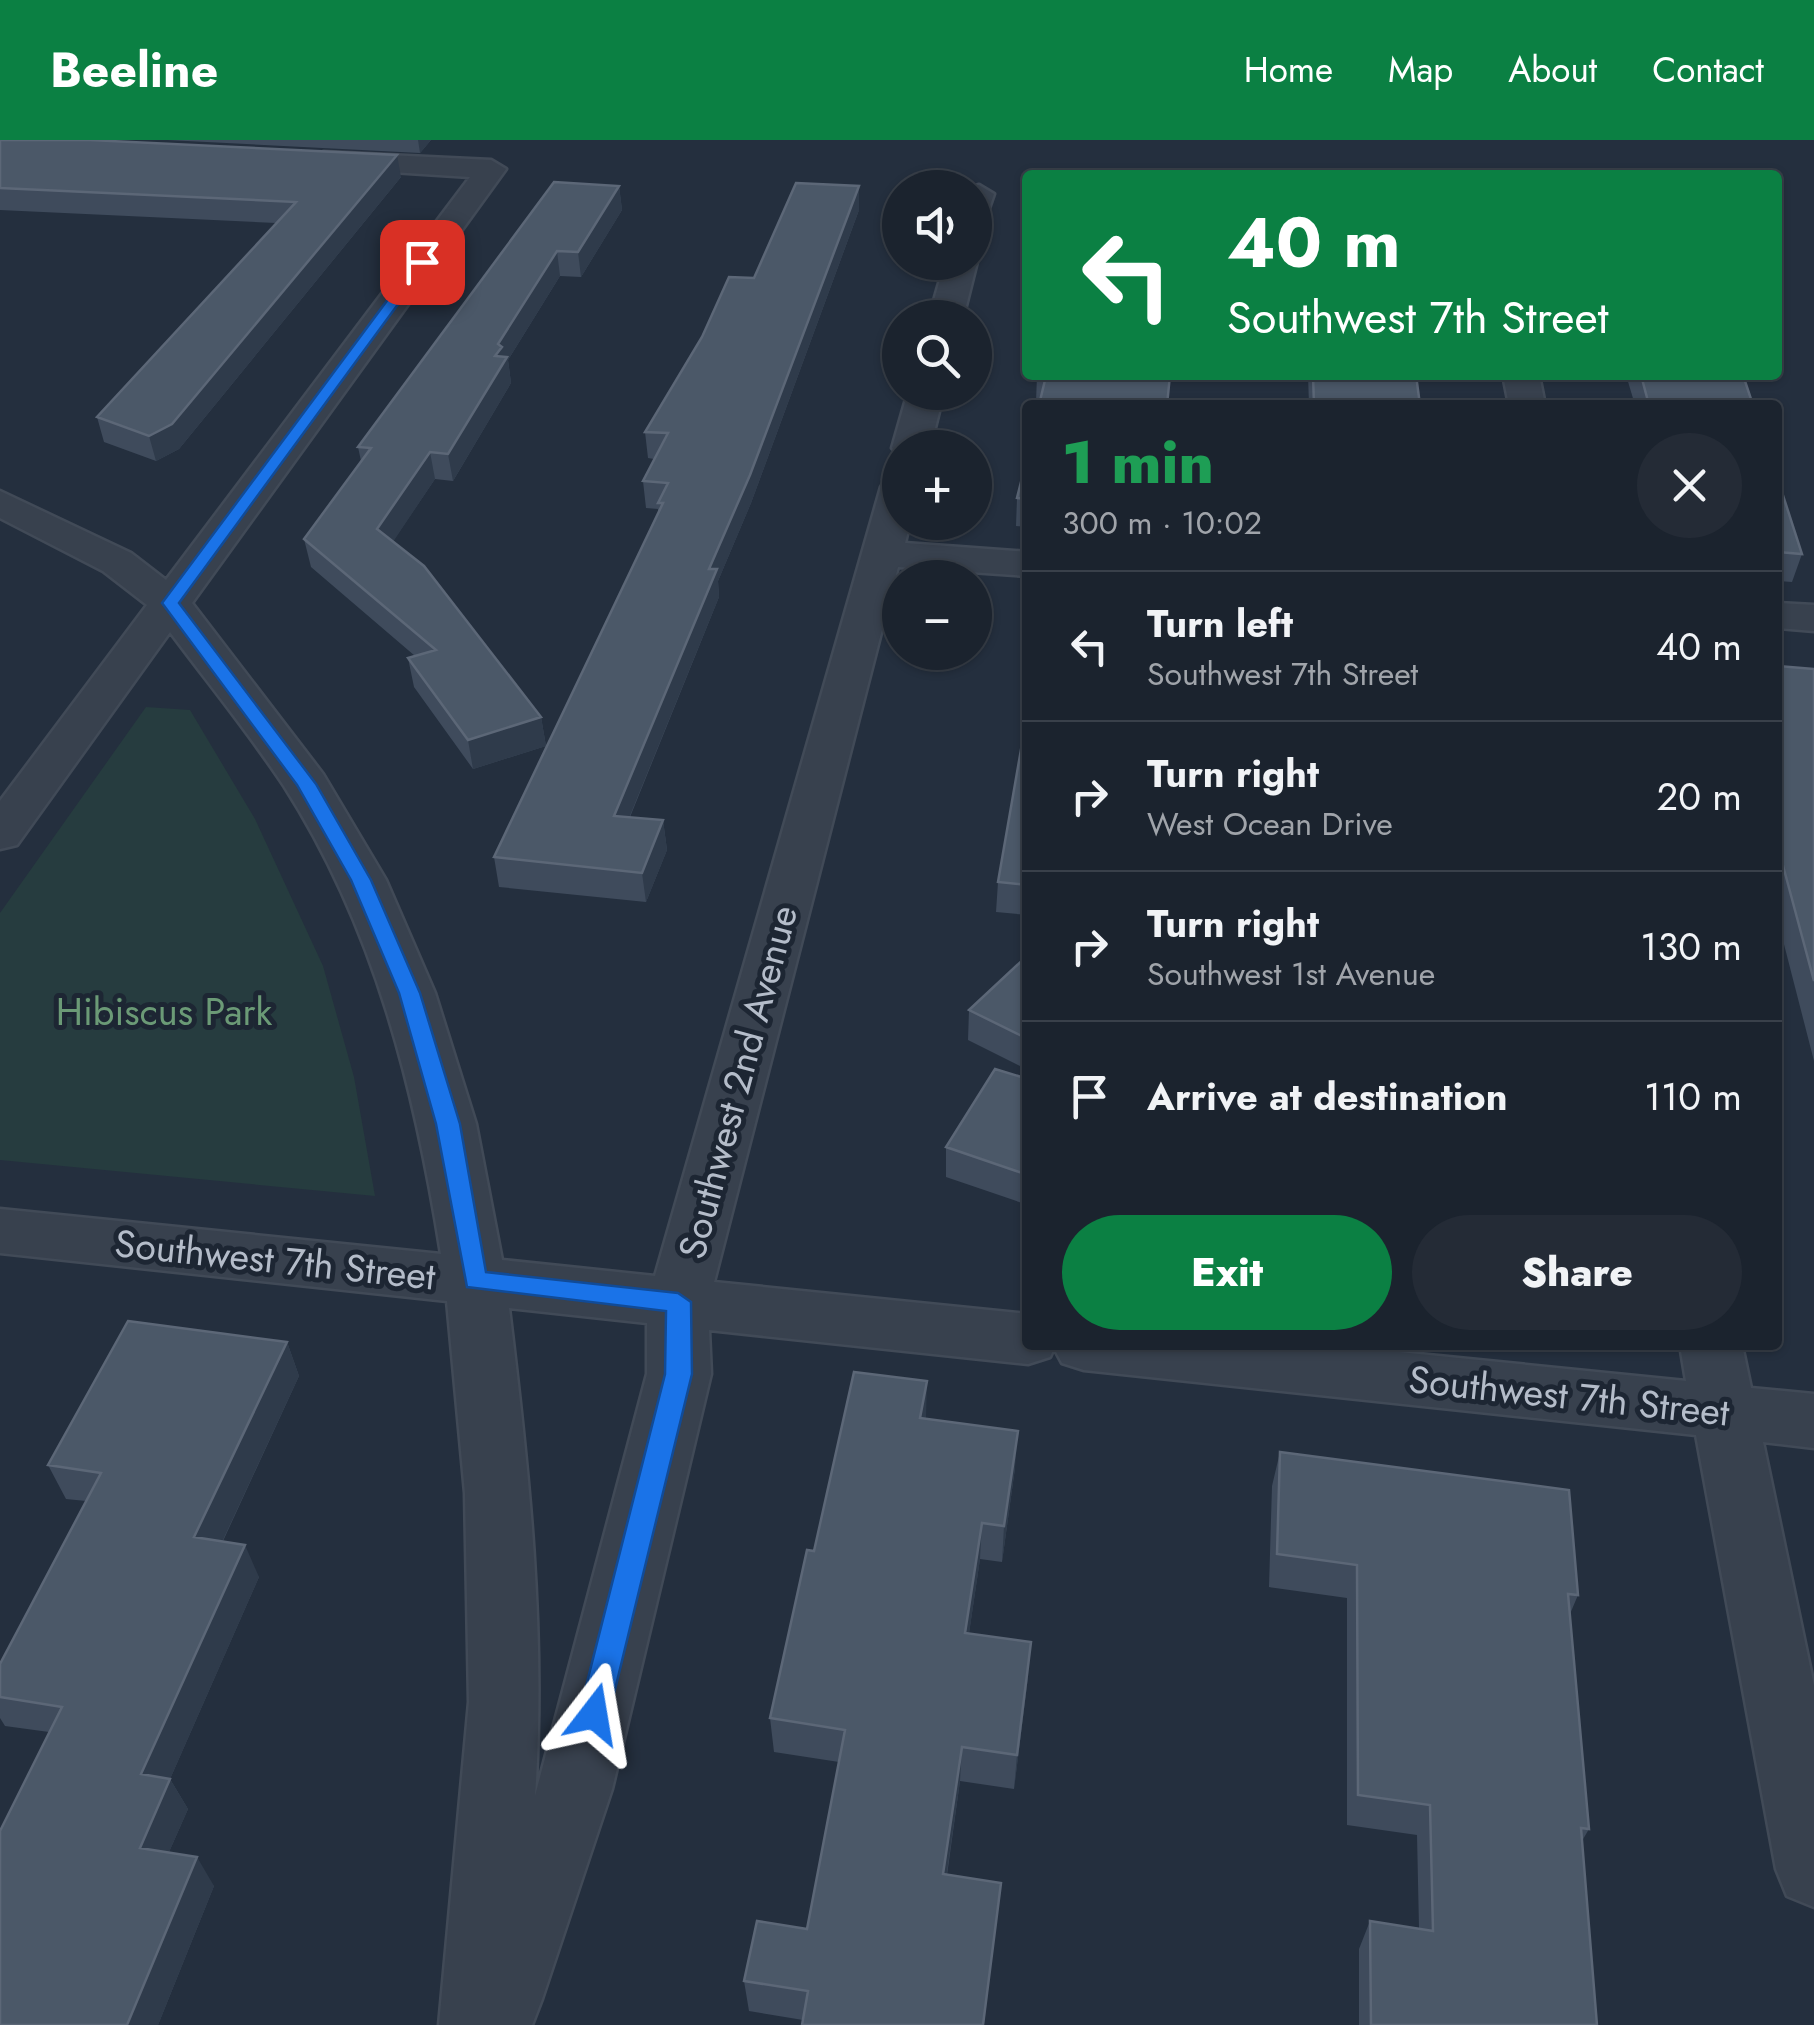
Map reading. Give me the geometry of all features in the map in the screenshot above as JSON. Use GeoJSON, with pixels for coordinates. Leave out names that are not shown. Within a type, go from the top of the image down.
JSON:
{"type":"FeatureCollection","features":[{"type":"Feature","properties":{"kind":"street"},"geometry":{"type":"LineString","coordinates":[[0,834],[491,169],[295,159]]}},
{"type":"Feature","properties":{"kind":"street"},"geometry":{"type":"LineString","coordinates":[[0,503],[117,562],[170,603],[306,784],[361,880],[410,993],[448,1124],[476,1280],[498,1493],[505,1702],[480,2025]]}},
{"type":"Feature","properties":{"kind":"street","name":"Southwest 2nd Avenue"},"geometry":{"type":"LineString","coordinates":[[493,2025],[575,1789],[678,1374],[678,1302],[886,540]]}},
{"type":"Feature","properties":{"kind":"street"},"geometry":{"type":"LineString","coordinates":[[882,554],[1022,564]]}},
{"type":"Feature","properties":{"kind":"street"},"geometry":{"type":"LineString","coordinates":[[1782,616],[1814,618]]}},
{"type":"Feature","properties":{"kind":"street","name":"Southwest 7th Street"},"geometry":{"type":"LineString","coordinates":[[0,1231],[1022,1338]]}},
{"type":"Feature","properties":{"kind":"street","name":"Southwest 7th Street"},"geometry":{"type":"LineString","coordinates":[[1132,1350],[1814,1421]]}},
{"type":"Feature","properties":{"kind":"street"},"geometry":{"type":"LineString","coordinates":[[1712,1350],[1814,1868]]}},
{"type":"Feature","properties":{"kind":"green space","name":"Hibiscus Park"},"geometry":{"type":"Polygon","coordinates":[[[146,707],[190,710],[255,819],[323,966],[354,1077],[375,1196],[0,1160],[0,913],[146,707]]]}},
{"type":"Feature","properties":{"kind":"building"},"geometry":{"type":"Polygon","coordinates":[[[0,140],[90,140],[397,155],[172,424],[149,436],[97,417],[296,202],[0,188],[0,140]]]}},
{"type":"Feature","properties":{"kind":"building"},"geometry":{"type":"Polygon","coordinates":[[[554,182],[619,186],[578,252],[557,251],[498,344],[502,347],[495,356],[507,357],[448,454],[430,452],[377,529],[424,566],[541,717],[468,740],[408,658],[436,650],[304,539],[371,448],[358,447],[554,182]]]}},
{"type":"Feature","properties":{"kind":"building"},"geometry":{"type":"Polygon","coordinates":[[[796,183],[859,186],[750,475],[709,569],[717,569],[614,816],[663,820],[642,873],[494,857],[663,503],[658,503],[668,483],[643,481],[668,433],[645,432],[702,337],[729,277],[754,278],[796,183]]]}},
{"type":"Feature","properties":{"kind":"building"},"geometry":{"type":"Polygon","coordinates":[[[1045,380],[1170,380],[1168,400],[1040,400],[1045,380]]]}},
{"type":"Feature","properties":{"kind":"building"},"geometry":{"type":"Polygon","coordinates":[[[1313,380],[1417,380],[1419,400],[1314,400],[1313,380]]]}},
{"type":"Feature","properties":{"kind":"building"},"geometry":{"type":"Polygon","coordinates":[[[1642,380],[1745,380],[1751,400],[1648,400],[1642,380]]]}},
{"type":"Feature","properties":{"kind":"building"},"geometry":{"type":"Polygon","coordinates":[[[1782,492],[1802,554],[1782,552],[1782,492]]]}},
{"type":"Feature","properties":{"kind":"building"},"geometry":{"type":"Polygon","coordinates":[[[1782,666],[1814,669],[1814,981],[1782,862],[1782,666]]]}},
{"type":"Feature","properties":{"kind":"building"},"geometry":{"type":"Polygon","coordinates":[[[1022,744],[1022,884],[998,882],[1022,744]]]}},
{"type":"Feature","properties":{"kind":"building"},"geometry":{"type":"Polygon","coordinates":[[[1022,961],[1022,1036],[969,1010],[1022,961]]]}},
{"type":"Feature","properties":{"kind":"building"},"geometry":{"type":"Polygon","coordinates":[[[995,1069],[1022,1077],[1022,1173],[946,1147],[995,1069]]]}},
{"type":"Feature","properties":{"kind":"building"},"geometry":{"type":"Polygon","coordinates":[[[128,1321],[287,1342],[194,1537],[245,1545],[141,1774],[170,1779],[140,1848],[197,1857],[127,2025],[0,2025],[0,1831],[62,1707],[0,1697],[0,1664],[101,1473],[48,1465],[128,1321]]]}},
{"type":"Feature","properties":{"kind":"building"},"geometry":{"type":"Polygon","coordinates":[[[854,1372],[927,1381],[920,1418],[1018,1431],[1004,1526],[982,1523],[965,1633],[1031,1642],[1017,1755],[962,1747],[943,1874],[1001,1883],[983,2025],[802,2025],[808,1991],[744,1981],[757,1921],[807,1929],[845,1730],[770,1718],[807,1550],[814,1551],[854,1372]]]}},
{"type":"Feature","properties":{"kind":"building"},"geometry":{"type":"Polygon","coordinates":[[[1280,1452],[1569,1490],[1578,1595],[1568,1594],[1589,1829],[1581,1828],[1597,2025],[1371,2025],[1370,1921],[1433,1931],[1430,1805],[1358,1795],[1357,1565],[1277,1554],[1280,1452]]]}},
{"type":"Feature","properties":{"kind":"route"},"geometry":{"type":"LineString","coordinates":[[422,262],[170,603],[306,784],[361,880],[410,993],[448,1124],[476,1280],[678,1302],[678,1374],[594,1714]]}}]}
